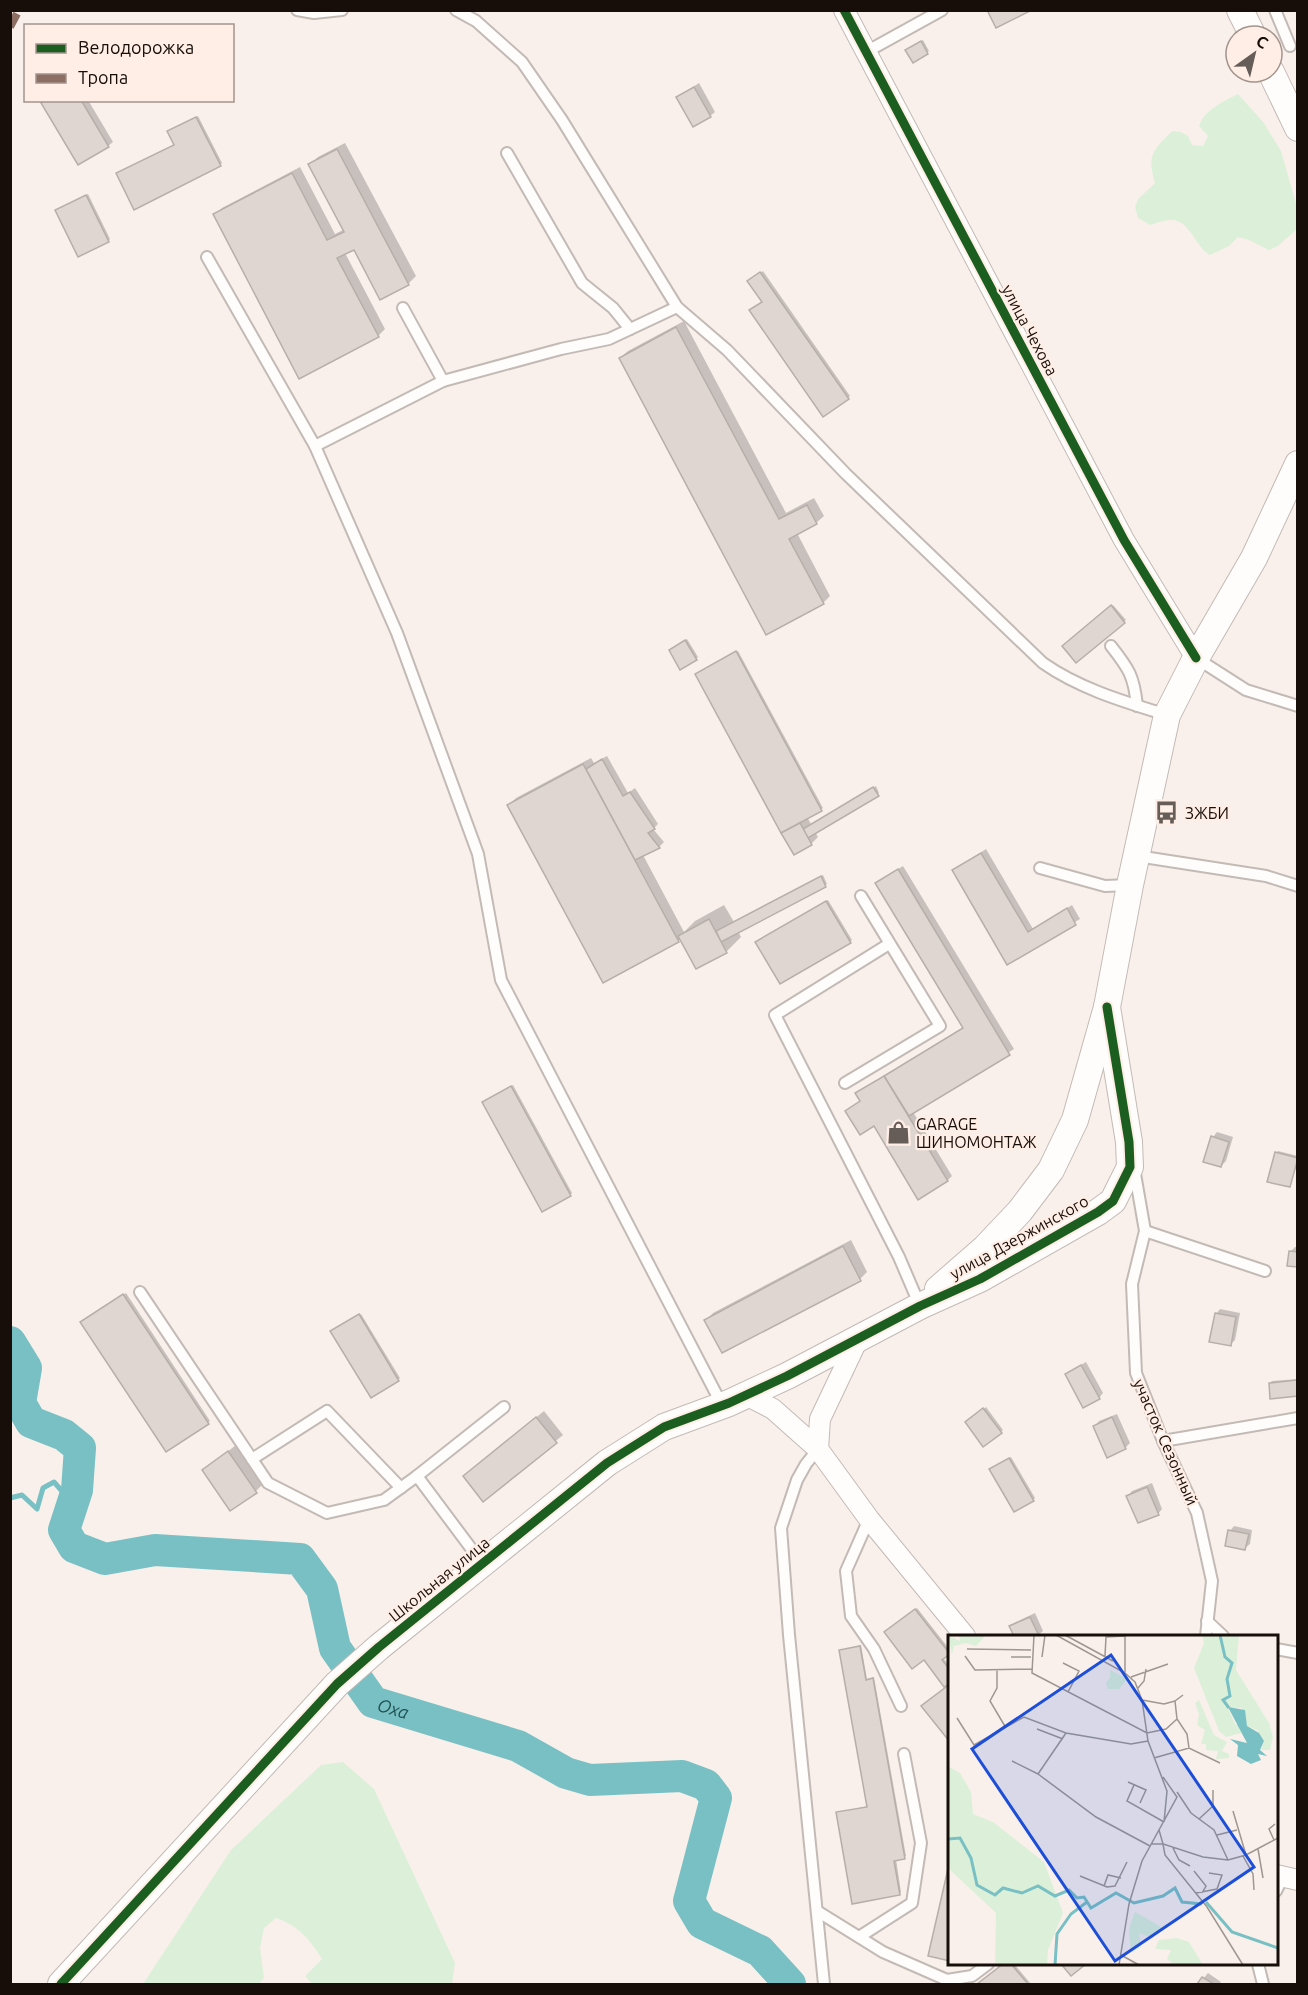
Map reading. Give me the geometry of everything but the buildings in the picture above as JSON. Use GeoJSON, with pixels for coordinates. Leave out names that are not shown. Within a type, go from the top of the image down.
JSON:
{"type":"FeatureCollection","features":[{"type":"Feature","properties":{"kind":"street","name":"улица Чехова"},"geometry":{"type":"LineString","coordinates":[[844,10],[1124,540],[1196,658]]}},
{"type":"Feature","properties":{"kind":"street"},"geometry":{"type":"LineString","coordinates":[[1240,10],[1247,24]]}},
{"type":"Feature","properties":{"kind":"street"},"geometry":{"type":"LineString","coordinates":[[1277,84],[1298,128]]}},
{"type":"Feature","properties":{"kind":"street","name":"улица Дзержинского"},"geometry":{"type":"LineString","coordinates":[[920,1306],[985,1248],[1020,1211],[1051,1170],[1076,1120],[1107,1006],[1130,885],[1167,716],[1196,658],[1254,558],[1298,464]]}},
{"type":"Feature","properties":{"kind":"street","name":"улица Дзержинского"},"geometry":{"type":"LineString","coordinates":[[920,1306],[980,1279],[1098,1212],[1113,1201],[1130,1167],[1129,1142],[1107,1006]]}},
{"type":"Feature","properties":{"kind":"street","name":"Школьная улица"},"geometry":{"type":"LineString","coordinates":[[66,1983],[337,1684],[379,1647],[607,1463],[663,1427],[746,1395],[857,1341],[920,1306]]}},
{"type":"Feature","properties":{"kind":"street"},"geometry":{"type":"LineString","coordinates":[[818,1449],[820,1419],[857,1341]]}},
{"type":"Feature","properties":{"kind":"street"},"geometry":{"type":"LineString","coordinates":[[746,1395],[773,1409],[818,1449],[869,1519],[963,1635]]}},
{"type":"Feature","properties":{"kind":"lane"},"geometry":{"type":"LineString","coordinates":[[297,10],[314,12],[342,10]]}},
{"type":"Feature","properties":{"kind":"lane"},"geometry":{"type":"LineString","coordinates":[[456,10],[477,21],[522,62],[562,120],[677,307],[727,350],[846,474],[1044,663],[1059,674],[1115,699],[1167,716]]}},
{"type":"Feature","properties":{"kind":"lane"},"geometry":{"type":"LineString","coordinates":[[866,52],[942,10]]}},
{"type":"Feature","properties":{"kind":"lane"},"geometry":{"type":"LineString","coordinates":[[1275,10],[1290,46]]}},
{"type":"Feature","properties":{"kind":"lane"},"geometry":{"type":"LineString","coordinates":[[507,153],[582,283],[613,309],[630,329]]}},
{"type":"Feature","properties":{"kind":"lane"},"geometry":{"type":"LineString","coordinates":[[207,257],[315,446],[397,633],[478,854],[501,980],[722,1406]]}},
{"type":"Feature","properties":{"kind":"lane"},"geometry":{"type":"LineString","coordinates":[[315,446],[443,381],[561,349],[609,339],[677,307]]}},
{"type":"Feature","properties":{"kind":"lane"},"geometry":{"type":"LineString","coordinates":[[403,308],[443,381]]}},
{"type":"Feature","properties":{"kind":"lane"},"geometry":{"type":"LineString","coordinates":[[1111,646],[1127,666],[1134,680],[1137,706]]}},
{"type":"Feature","properties":{"kind":"lane"},"geometry":{"type":"LineString","coordinates":[[1196,658],[1246,690],[1298,706]]}},
{"type":"Feature","properties":{"kind":"lane"},"geometry":{"type":"LineString","coordinates":[[1137,856],[1266,876],[1298,886]]}},
{"type":"Feature","properties":{"kind":"lane"},"geometry":{"type":"LineString","coordinates":[[1040,868],[1106,886],[1130,885]]}},
{"type":"Feature","properties":{"kind":"lane"},"geometry":{"type":"LineString","coordinates":[[845,1083],[939,1026],[861,896]]}},
{"type":"Feature","properties":{"kind":"lane"},"geometry":{"type":"LineString","coordinates":[[889,944],[775,1015],[899,1257],[920,1306]]}},
{"type":"Feature","properties":{"kind":"lane","name":"участок Сезонный"},"geometry":{"type":"LineString","coordinates":[[1129,1142],[1145,1231],[1132,1284],[1136,1373],[1163,1441],[1197,1513],[1212,1581],[1206,1635]]}},
{"type":"Feature","properties":{"kind":"lane"},"geometry":{"type":"LineString","coordinates":[[1145,1231],[1265,1271]]}},
{"type":"Feature","properties":{"kind":"lane"},"geometry":{"type":"LineString","coordinates":[[140,1292],[268,1483],[327,1513],[384,1500],[504,1407]]}},
{"type":"Feature","properties":{"kind":"lane"},"geometry":{"type":"LineString","coordinates":[[252,1459],[327,1411],[401,1488]]}},
{"type":"Feature","properties":{"kind":"lane"},"geometry":{"type":"LineString","coordinates":[[1163,1441],[1298,1418]]}},
{"type":"Feature","properties":{"kind":"lane"},"geometry":{"type":"LineString","coordinates":[[818,1449],[797,1480],[781,1528],[790,1646],[824,1984]]}},
{"type":"Feature","properties":{"kind":"lane"},"geometry":{"type":"LineString","coordinates":[[417,1476],[483,1563]]}},
{"type":"Feature","properties":{"kind":"lane"},"geometry":{"type":"LineString","coordinates":[[869,1519],[846,1571],[851,1616],[874,1649],[901,1706]]}},
{"type":"Feature","properties":{"kind":"lane"},"geometry":{"type":"LineString","coordinates":[[1208,1621],[1221,1635]]}},
{"type":"Feature","properties":{"kind":"lane"},"geometry":{"type":"LineString","coordinates":[[1278,1649],[1298,1653]]}},
{"type":"Feature","properties":{"kind":"lane"},"geometry":{"type":"LineString","coordinates":[[859,1936],[912,1903],[921,1843],[904,1754]]}},
{"type":"Feature","properties":{"kind":"lane"},"geometry":{"type":"LineString","coordinates":[[817,1911],[883,1952],[947,1980],[972,1976],[987,1965]]}},
{"type":"Feature","properties":{"kind":"lane"},"geometry":{"type":"LineString","coordinates":[[1258,1965],[1263,1984]]}},
{"type":"Feature","properties":{"kind":"green space"},"geometry":{"type":"Polygon","coordinates":[[[1238,94],[1264,123],[1281,151],[1297,207],[1297,229],[1278,246],[1269,250],[1238,237],[1229,246],[1210,255],[1183,224],[1170,220],[1150,225],[1138,218],[1135,207],[1138,199],[1155,183],[1151,166],[1153,154],[1160,144],[1172,131],[1188,136],[1192,145],[1203,146],[1208,136],[1199,126],[1205,115],[1238,94]]]}},
{"type":"Feature","properties":{"kind":"green space"},"geometry":{"type":"Polygon","coordinates":[[[343,1762],[374,1789],[455,1963],[452,1984],[312,1984],[305,1976],[322,1959],[303,1934],[276,1918],[264,1928],[260,1948],[264,1978],[259,1984],[143,1984],[231,1850],[321,1765],[343,1762]]]}},
{"type":"Feature","properties":{"kind":"waterway","name":"Оха"},"geometry":{"type":"LineString","coordinates":[[10,1342],[26,1368],[20,1403],[31,1422],[64,1435],[80,1448],[77,1490],[64,1530],[74,1547],[105,1559],[155,1550],[300,1559],[322,1589],[335,1648],[373,1702],[518,1746],[566,1773],[590,1780],[682,1776],[706,1785],[716,1798],[689,1901],[702,1923],[760,1951],[790,1984]]}},
{"type":"Feature","properties":{"kind":"waterway"},"geometry":{"type":"LineString","coordinates":[[10,1498],[22,1495],[37,1509],[43,1488],[54,1482],[61,1490],[77,1490]]}},
{"type":"Feature","properties":{"kind":"marked path"},"geometry":{"type":"LineString","coordinates":[[10,27],[19,10]]}},
{"type":"Feature","properties":{"kind":"cycle path"},"geometry":{"type":"LineString","coordinates":[[844,10],[1124,540],[1196,658]]}},
{"type":"Feature","properties":{"kind":"cycle path"},"geometry":{"type":"LineString","coordinates":[[61,1984],[337,1684],[379,1647],[607,1463],[664,1427],[729,1403],[787,1376],[920,1306],[980,1279],[1098,1212],[1113,1201],[1130,1167],[1129,1142],[1107,1007]]}},
{"type":"Feature","properties":{"kind":"place","name":"ЗЖБИ"},"geometry":{"type":"Point","coordinates":[1167,813]}},
{"type":"Feature","properties":{"kind":"place","name":"GARAGE ШИНОМОНТАЖ"},"geometry":{"type":"Point","coordinates":[898,1133]}}]}
